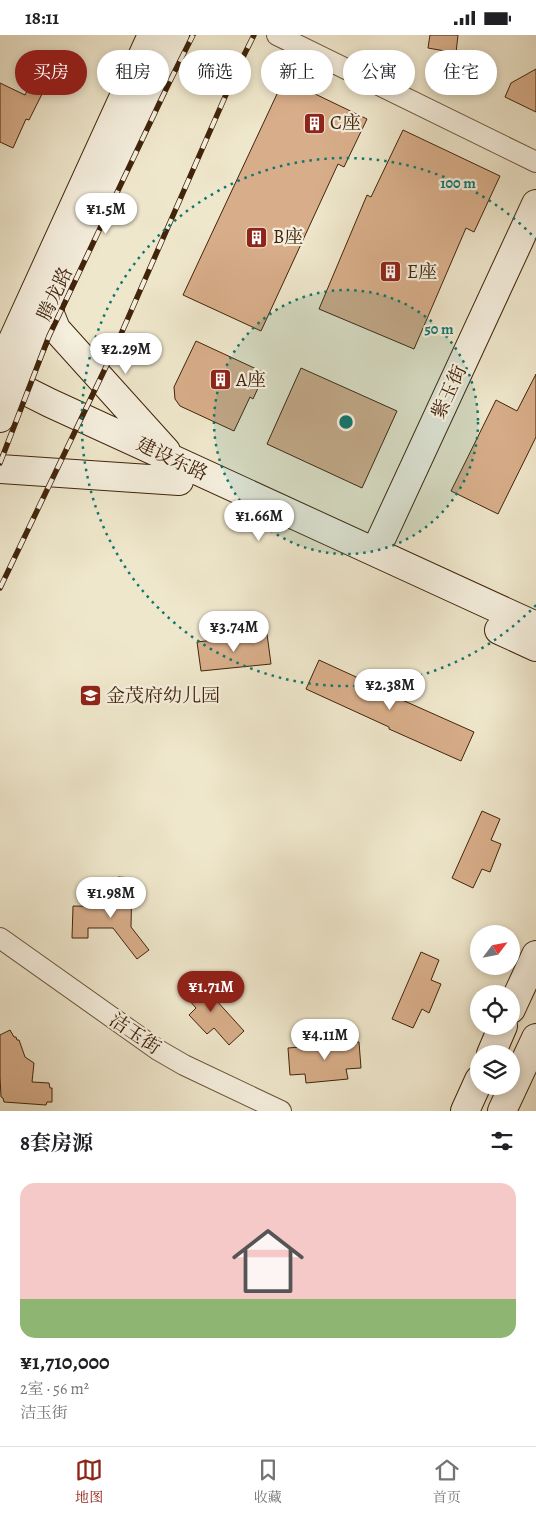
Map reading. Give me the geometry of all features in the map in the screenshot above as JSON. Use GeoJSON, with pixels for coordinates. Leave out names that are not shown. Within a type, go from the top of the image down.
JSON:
{"type":"FeatureCollection","features":[{"type":"Feature","properties":{"kind":"main road","name":"腾龙路"},"geometry":{"type":"LineString","coordinates":[[3,392],[152,35]]}},
{"type":"Feature","properties":{"kind":"main road","name":"腾龙路"},"geometry":{"type":"LineString","coordinates":[[41,303],[175,35]]}},
{"type":"Feature","properties":{"kind":"main road","name":"紫玉街"},"geometry":{"type":"LineString","coordinates":[[375,552],[536,204]]}},
{"type":"Feature","properties":{"kind":"main road"},"geometry":{"type":"LineString","coordinates":[[0,322],[20,310],[41,303],[50,314],[56,329],[175,470]]}},
{"type":"Feature","properties":{"kind":"main road","name":"建设东路"},"geometry":{"type":"LineString","coordinates":[[3,392],[50,403],[175,470],[536,647]]}},
{"type":"Feature","properties":{"kind":"main road"},"geometry":{"type":"LineString","coordinates":[[0,469],[175,470]]}},
{"type":"Feature","properties":{"kind":"main road","name":"建设东路"},"geometry":{"type":"LineString","coordinates":[[175,470],[375,552],[536,626]]}},
{"type":"Feature","properties":{"kind":"main road"},"geometry":{"type":"LineString","coordinates":[[520,990],[536,955]]}},
{"type":"Feature","properties":{"kind":"main road"},"geometry":{"type":"LineString","coordinates":[[502,1111],[536,1038]]}},
{"type":"Feature","properties":{"kind":"main road"},"geometry":{"type":"LineString","coordinates":[[465,1111],[472,1095]]}},
{"type":"Feature","properties":{"kind":"street"},"geometry":{"type":"LineString","coordinates":[[277,35],[536,162]]}},
{"type":"Feature","properties":{"kind":"street","name":"洁玉街"},"geometry":{"type":"LineString","coordinates":[[0,938],[158,1051],[281,1111]]}},
{"type":"Feature","properties":{"kind":"building"},"geometry":{"type":"Polygon","coordinates":[[[430,35],[458,35],[456,50],[428,48],[430,35]]]}},
{"type":"Feature","properties":{"kind":"building"},"geometry":{"type":"Polygon","coordinates":[[[536,69],[536,112],[505,97],[511,83],[536,69]]]}},
{"type":"Feature","properties":{"kind":"building"},"geometry":{"type":"Polygon","coordinates":[[[0,83],[15,90],[15,95],[42,95],[29,120],[26,119],[13,148],[0,142],[0,83]]]}},
{"type":"Feature","properties":{"kind":"building","name":"B座"},"geometry":{"type":"Polygon","coordinates":[[[277,95],[317,95],[367,119],[344,167],[338,164],[261,331],[183,295],[277,95]]]}},
{"type":"Feature","properties":{"kind":"building","name":"E座"},"geometry":{"type":"Polygon","coordinates":[[[403,130],[500,176],[474,232],[466,228],[414,349],[319,309],[367,195],[371,197],[403,130]]]}},
{"type":"Feature","properties":{"kind":"building","name":"A座"},"geometry":{"type":"Polygon","coordinates":[[[196,341],[265,373],[253,399],[250,397],[234,431],[180,406],[175,399],[174,387],[196,341]]]}},
{"type":"Feature","properties":{"kind":"building"},"geometry":{"type":"Polygon","coordinates":[[[301,368],[397,411],[362,488],[267,444],[301,368]]]}},
{"type":"Feature","properties":{"kind":"building"},"geometry":{"type":"Polygon","coordinates":[[[536,374],[536,437],[498,514],[451,491],[496,400],[517,411],[536,374]]]}},
{"type":"Feature","properties":{"kind":"building"},"geometry":{"type":"Polygon","coordinates":[[[267,634],[271,664],[201,671],[197,642],[267,634]]]}},
{"type":"Feature","properties":{"kind":"building"},"geometry":{"type":"Polygon","coordinates":[[[319,660],[474,732],[461,761],[306,689],[319,660]]]}},
{"type":"Feature","properties":{"kind":"building"},"geometry":{"type":"Polygon","coordinates":[[[482,811],[500,819],[491,840],[501,844],[490,872],[482,869],[473,888],[452,878],[482,811]]]}},
{"type":"Feature","properties":{"kind":"building"},"geometry":{"type":"Polygon","coordinates":[[[118,877],[132,878],[131,927],[149,950],[137,959],[113,928],[88,928],[88,938],[72,938],[73,906],[118,907],[118,877]]]}},
{"type":"Feature","properties":{"kind":"building"},"geometry":{"type":"Polygon","coordinates":[[[421,952],[439,960],[431,980],[441,984],[429,1013],[422,1009],[413,1028],[392,1019],[421,952]]]}},
{"type":"Feature","properties":{"kind":"building"},"geometry":{"type":"Polygon","coordinates":[[[196,978],[244,1031],[229,1045],[214,1028],[207,1034],[189,1015],[196,1008],[181,991],[196,978]]]}},
{"type":"Feature","properties":{"kind":"building"},"geometry":{"type":"Polygon","coordinates":[[[10,1030],[14,1037],[19,1040],[25,1057],[34,1063],[32,1082],[49,1083],[50,1088],[52,1088],[52,1102],[47,1102],[46,1105],[4,1102],[1,1097],[0,1035],[10,1030]]]}},
{"type":"Feature","properties":{"kind":"building"},"geometry":{"type":"Polygon","coordinates":[[[359,1042],[361,1068],[346,1069],[348,1079],[306,1083],[305,1074],[290,1075],[288,1048],[359,1042]]]}},
{"type":"Feature","properties":{"kind":"railway"},"geometry":{"type":"LineString","coordinates":[[0,463],[49,336],[193,35]]}},
{"type":"Feature","properties":{"kind":"railway"},"geometry":{"type":"LineString","coordinates":[[0,588],[114,350],[239,65],[254,35]]}},
{"type":"Feature","properties":{"kind":"place","name":"C座"},"geometry":{"type":"Point","coordinates":[314,123]}},
{"type":"Feature","properties":{"kind":"place","name":"B座"},"geometry":{"type":"Point","coordinates":[257,237]}},
{"type":"Feature","properties":{"kind":"place","name":"E座"},"geometry":{"type":"Point","coordinates":[391,272]}},
{"type":"Feature","properties":{"kind":"place","name":"A座"},"geometry":{"type":"Point","coordinates":[220,380]}},
{"type":"Feature","properties":{"kind":"place","name":"金茂府幼儿园"},"geometry":{"type":"Point","coordinates":[90,696]}}]}
